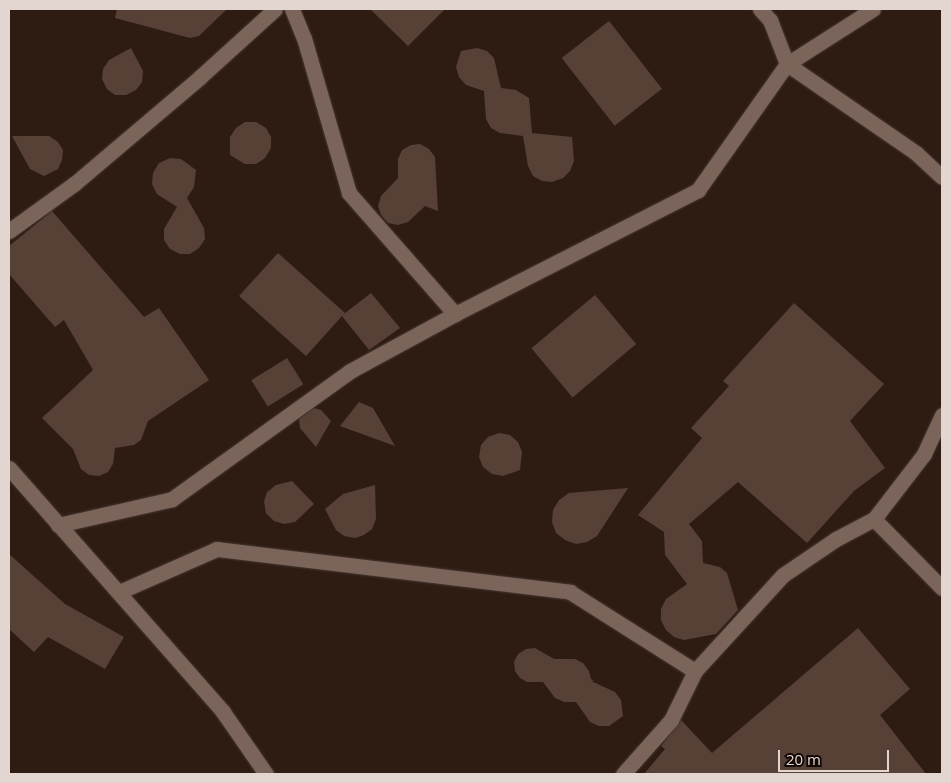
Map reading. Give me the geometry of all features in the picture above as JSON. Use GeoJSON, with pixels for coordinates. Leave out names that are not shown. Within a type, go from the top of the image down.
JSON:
{"type":"FeatureCollection","features":[{"type":"Feature","properties":{"kind":"street"},"geometry":{"type":"LineString","coordinates":[[9,231],[74,184],[200,77],[275,9]]}},
{"type":"Feature","properties":{"kind":"street"},"geometry":{"type":"LineString","coordinates":[[292,9],[304,38],[349,194],[455,314]]}},
{"type":"Feature","properties":{"kind":"street"},"geometry":{"type":"LineString","coordinates":[[760,9],[770,20],[787,64],[916,153],[942,177]]}},
{"type":"Feature","properties":{"kind":"street"},"geometry":{"type":"LineString","coordinates":[[58,525],[172,498],[350,371],[455,314],[698,190],[787,64],[873,9]]}},
{"type":"Feature","properties":{"kind":"street"},"geometry":{"type":"LineString","coordinates":[[623,774],[671,720],[695,671],[783,575],[836,539],[874,519],[924,454],[942,415]]}},
{"type":"Feature","properties":{"kind":"street"},"geometry":{"type":"LineString","coordinates":[[9,468],[223,712],[266,774]]}},
{"type":"Feature","properties":{"kind":"street"},"geometry":{"type":"LineString","coordinates":[[874,519],[942,588]]}},
{"type":"Feature","properties":{"kind":"street"},"geometry":{"type":"LineString","coordinates":[[119,592],[217,549],[570,592],[695,671]]}},
{"type":"Feature","properties":{"kind":"building"},"geometry":{"type":"Polygon","coordinates":[[[117,9],[227,9],[199,36],[190,38],[115,18],[117,9]]]}},
{"type":"Feature","properties":{"kind":"building"},"geometry":{"type":"Polygon","coordinates":[[[370,9],[445,9],[408,46],[370,9]]]}},
{"type":"Feature","properties":{"kind":"building"},"geometry":{"type":"Polygon","coordinates":[[[609,21],[662,89],[615,126],[562,58],[609,21]]]}},
{"type":"Feature","properties":{"kind":"building"},"geometry":{"type":"Polygon","coordinates":[[[131,48],[143,71],[142,82],[136,90],[126,95],[115,95],[107,89],[102,79],[103,69],[109,60],[131,48]]]}},
{"type":"Feature","properties":{"kind":"building"},"geometry":{"type":"Polygon","coordinates":[[[477,48],[487,51],[494,58],[501,88],[516,90],[529,98],[532,133],[572,137],[574,161],[570,171],[563,178],[552,182],[542,181],[533,176],[528,166],[523,136],[500,133],[491,128],[486,119],[484,91],[466,85],[459,77],[456,67],[461,51],[477,48]]]}},
{"type":"Feature","properties":{"kind":"building"},"geometry":{"type":"Polygon","coordinates":[[[245,122],[256,122],[266,128],[271,137],[271,148],[265,158],[256,164],[245,164],[230,155],[230,137],[236,128],[245,122]]]}},
{"type":"Feature","properties":{"kind":"building"},"geometry":{"type":"Polygon","coordinates":[[[12,136],[49,136],[58,142],[63,150],[62,160],[58,169],[44,176],[30,169],[12,136]]]}},
{"type":"Feature","properties":{"kind":"building"},"geometry":{"type":"Polygon","coordinates":[[[420,144],[429,149],[435,157],[438,211],[425,206],[408,222],[398,225],[388,223],[381,215],[378,206],[381,196],[398,178],[398,159],[402,150],[411,145],[420,144]]]}},
{"type":"Feature","properties":{"kind":"building"},"geometry":{"type":"Polygon","coordinates":[[[170,158],[181,159],[196,170],[194,187],[187,198],[204,228],[205,239],[199,248],[190,254],[180,254],[170,249],[164,240],[164,229],[177,207],[157,194],[152,184],[153,173],[159,163],[170,158]]]}},
{"type":"Feature","properties":{"kind":"building"},"geometry":{"type":"Polygon","coordinates":[[[52,211],[144,317],[159,308],[209,380],[148,421],[141,440],[134,445],[115,448],[113,464],[108,472],[99,476],[89,475],[81,469],[73,449],[42,418],[93,370],[64,320],[55,327],[9,274],[9,246],[52,211]]]}},
{"type":"Feature","properties":{"kind":"building"},"geometry":{"type":"Polygon","coordinates":[[[278,253],[344,314],[371,293],[400,328],[369,350],[342,316],[306,356],[239,296],[278,253]]]}},
{"type":"Feature","properties":{"kind":"building"},"geometry":{"type":"Polygon","coordinates":[[[595,295],[636,344],[573,397],[531,348],[595,295]]]}},
{"type":"Feature","properties":{"kind":"building"},"geometry":{"type":"Polygon","coordinates":[[[794,303],[884,384],[850,421],[885,468],[854,491],[807,543],[738,482],[689,524],[702,541],[703,563],[720,567],[727,573],[738,610],[716,634],[684,640],[674,637],[666,630],[661,620],[661,609],[666,599],[687,584],[665,555],[664,532],[638,515],[702,438],[691,428],[729,386],[723,381],[794,303]]]}},
{"type":"Feature","properties":{"kind":"building"},"geometry":{"type":"Polygon","coordinates":[[[287,358],[303,384],[268,407],[251,380],[287,358]]]}},
{"type":"Feature","properties":{"kind":"building"},"geometry":{"type":"Polygon","coordinates":[[[359,402],[373,408],[395,446],[340,426],[359,402]]]}},
{"type":"Feature","properties":{"kind":"building"},"geometry":{"type":"Polygon","coordinates":[[[314,408],[321,410],[331,421],[316,447],[300,428],[299,419],[314,408]]]}},
{"type":"Feature","properties":{"kind":"building"},"geometry":{"type":"Polygon","coordinates":[[[499,433],[510,435],[518,442],[522,452],[520,470],[503,476],[492,474],[483,467],[479,457],[481,445],[488,437],[499,433]]]}},
{"type":"Feature","properties":{"kind":"building"},"geometry":{"type":"Polygon","coordinates":[[[292,481],[314,504],[295,522],[284,524],[274,521],[266,513],[264,502],[267,492],[276,485],[292,481]]]}},
{"type":"Feature","properties":{"kind":"building"},"geometry":{"type":"Polygon","coordinates":[[[375,485],[376,519],[372,529],[364,535],[355,538],[344,536],[336,530],[325,509],[343,494],[375,485]]]}},
{"type":"Feature","properties":{"kind":"building"},"geometry":{"type":"Polygon","coordinates":[[[628,488],[597,536],[587,542],[576,544],[565,540],[556,533],[552,522],[553,510],[559,500],[569,493],[628,488]]]}},
{"type":"Feature","properties":{"kind":"building"},"geometry":{"type":"Polygon","coordinates":[[[9,554],[65,604],[124,637],[105,669],[48,637],[34,652],[9,629],[9,554]]]}},
{"type":"Feature","properties":{"kind":"building"},"geometry":{"type":"Polygon","coordinates":[[[858,628],[910,689],[880,715],[926,774],[644,774],[665,749],[661,746],[681,720],[712,753],[858,628]]]}},
{"type":"Feature","properties":{"kind":"building"},"geometry":{"type":"Polygon","coordinates":[[[535,648],[554,659],[575,659],[583,663],[589,671],[591,679],[594,681],[591,681],[615,692],[621,700],[623,716],[609,726],[599,726],[590,722],[576,702],[564,702],[555,698],[543,682],[527,682],[520,678],[515,671],[514,662],[518,654],[526,649],[535,648]]]}}]}
